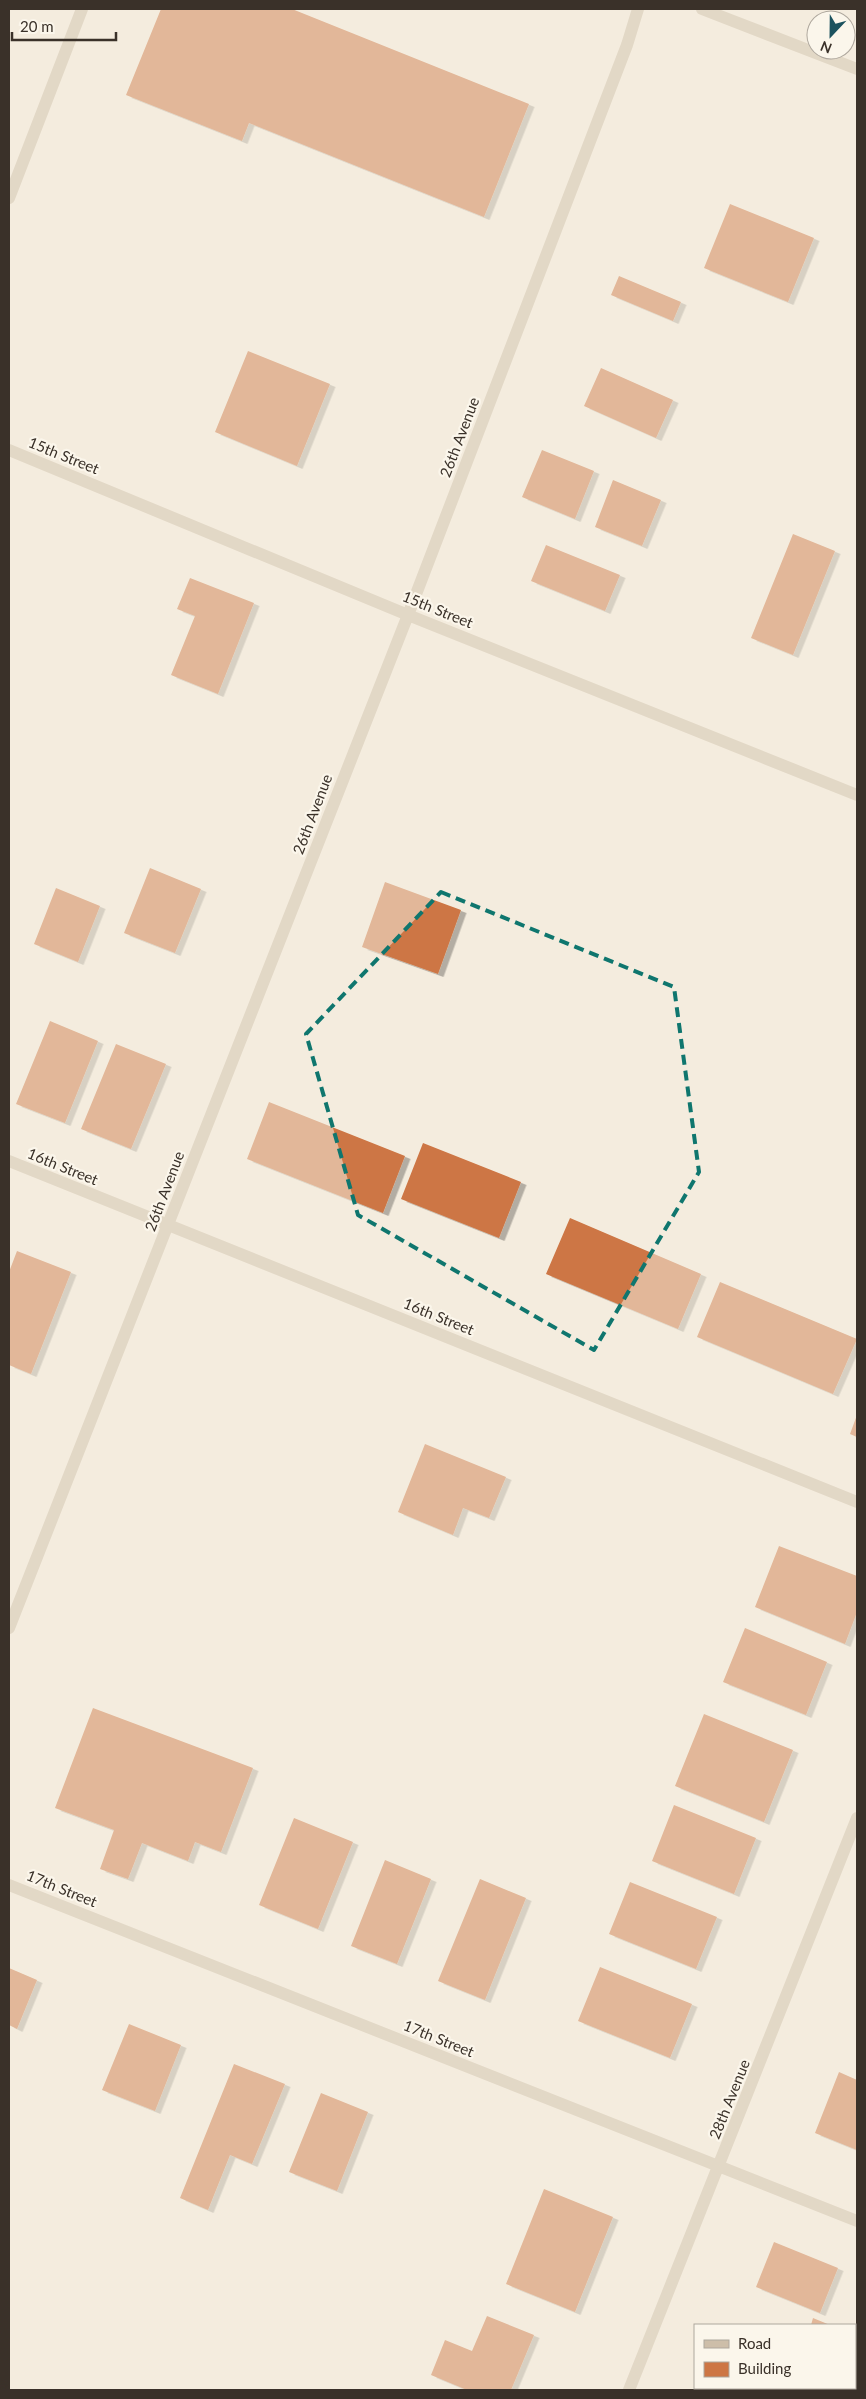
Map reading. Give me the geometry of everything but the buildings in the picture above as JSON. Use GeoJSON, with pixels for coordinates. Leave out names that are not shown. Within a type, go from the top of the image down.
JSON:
{"type":"FeatureCollection","features":[{"type":"Feature","properties":{"kind":"street"},"geometry":{"type":"LineString","coordinates":[[9,198],[82,9]]}},
{"type":"Feature","properties":{"kind":"street","name":"26th Avenue"},"geometry":{"type":"LineString","coordinates":[[9,1628],[408,615],[627,45],[638,9]]}},
{"type":"Feature","properties":{"kind":"street"},"geometry":{"type":"LineString","coordinates":[[702,9],[857,69]]}},
{"type":"Feature","properties":{"kind":"street","name":"15th Street"},"geometry":{"type":"LineString","coordinates":[[9,450],[408,615],[857,795]]}},
{"type":"Feature","properties":{"kind":"street","name":"16th Street"},"geometry":{"type":"LineString","coordinates":[[9,1161],[857,1502]]}},
{"type":"Feature","properties":{"kind":"street","name":"28th Avenue"},"geometry":{"type":"LineString","coordinates":[[629,2390],[720,2166],[857,1818]]}},
{"type":"Feature","properties":{"kind":"street","name":"17th Street"},"geometry":{"type":"LineString","coordinates":[[9,1885],[857,2221]]}},
{"type":"Feature","properties":{"kind":"highlighted area"},"geometry":{"type":"Polygon","coordinates":[[[441,892],[674,987],[699,1172],[594,1350],[358,1215],[306,1034],[441,892]]]}}]}
